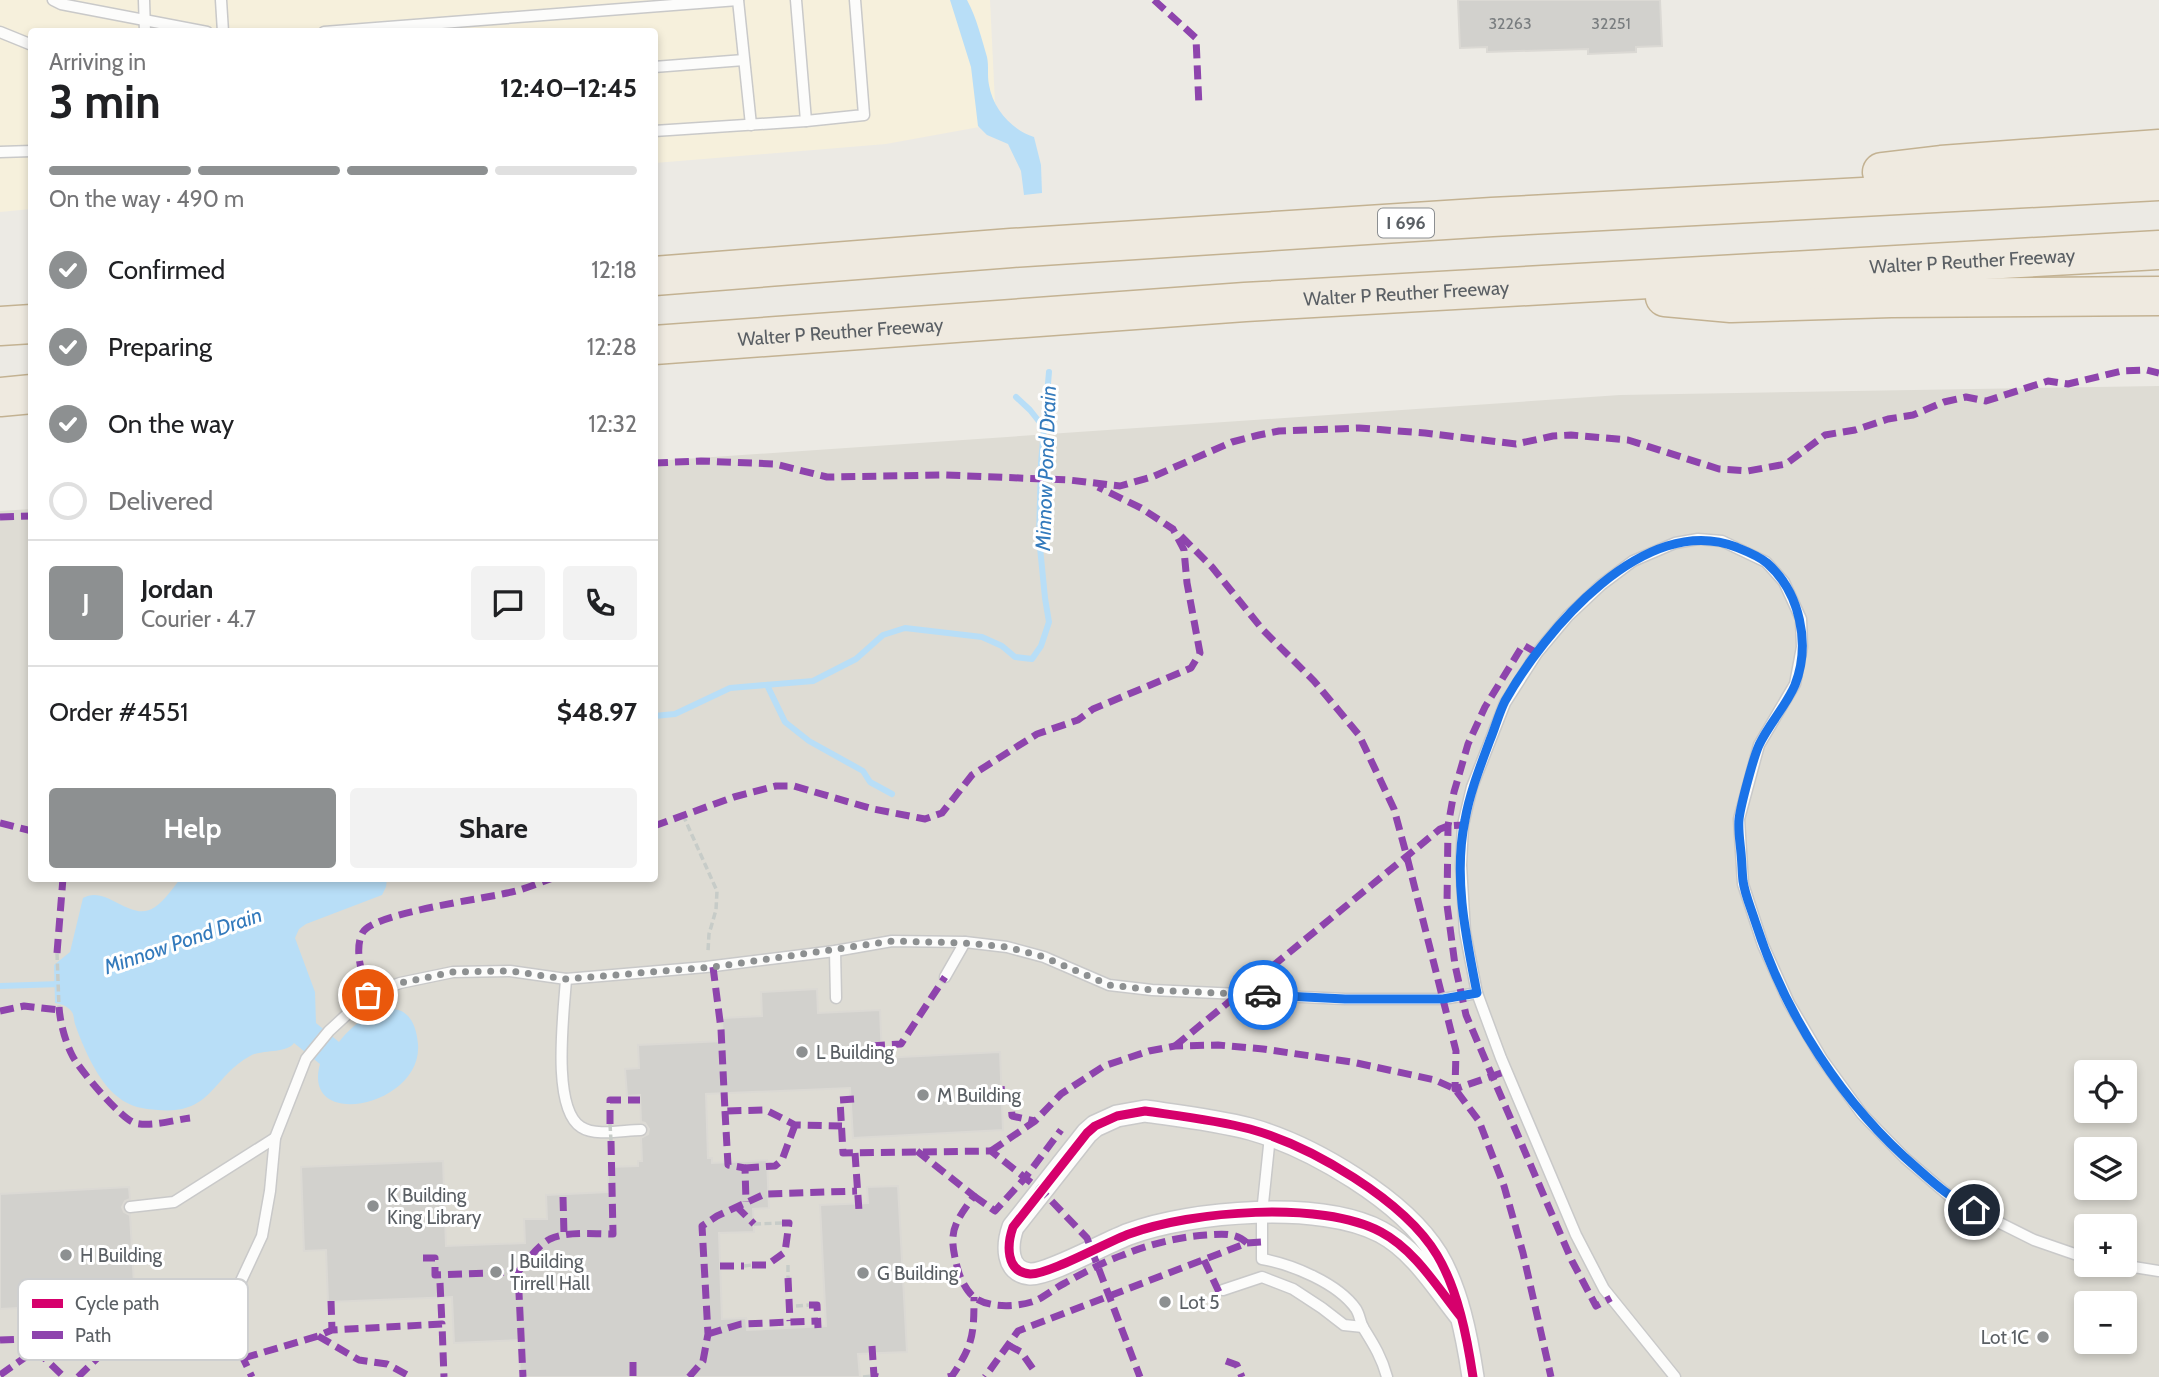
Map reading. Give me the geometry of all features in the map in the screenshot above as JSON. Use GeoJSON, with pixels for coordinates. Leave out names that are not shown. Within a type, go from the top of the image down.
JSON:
{"type":"FeatureCollection","features":[{"type":"Feature","properties":{"kind":"highway"},"geometry":{"type":"LineString","coordinates":[[1492,217],[1941,165],[2159,149]]}},
{"type":"Feature","properties":{"kind":"highway","name":"I 696"},"geometry":{"type":"LineString","coordinates":[[658,276],[1011,248],[1492,217],[2159,181]]}},
{"type":"Feature","properties":{"kind":"highway","name":"Walter P Reuther Freeway"},"geometry":{"type":"LineString","coordinates":[[658,345],[1530,284],[2159,250]]}},
{"type":"Feature","properties":{"kind":"highway"},"geometry":{"type":"LineString","coordinates":[[1530,284],[1731,303],[1891,298],[2159,296]]}},
{"type":"Feature","properties":{"kind":"highway"},"geometry":{"type":"LineString","coordinates":[[0,326],[28,324]]}},
{"type":"Feature","properties":{"kind":"highway"},"geometry":{"type":"LineString","coordinates":[[0,397],[28,394]]}},
{"type":"Feature","properties":{"kind":"street"},"geometry":{"type":"LineString","coordinates":[[1461,1317],[1414,1257],[1380,1232],[1337,1218],[1262,1213],[1172,1221],[1131,1233],[1039,1273],[1023,1272],[1014,1266],[1009,1256],[1008,1241],[1013,1227],[1087,1133],[1104,1121],[1145,1111],[1236,1126],[1270,1136],[1332,1165],[1363,1184],[1422,1235],[1444,1267],[1461,1317],[1473,1377]]}},
{"type":"Feature","properties":{"kind":"lane"},"geometry":{"type":"LineString","coordinates":[[53,0],[145,26],[166,28]]}},
{"type":"Feature","properties":{"kind":"lane"},"geometry":{"type":"LineString","coordinates":[[144,0],[145,26]]}},
{"type":"Feature","properties":{"kind":"lane"},"geometry":{"type":"LineString","coordinates":[[221,0],[223,28]]}},
{"type":"Feature","properties":{"kind":"lane"},"geometry":{"type":"LineString","coordinates":[[376,28],[738,0],[751,125]]}},
{"type":"Feature","properties":{"kind":"lane"},"geometry":{"type":"LineString","coordinates":[[796,0],[806,121]]}},
{"type":"Feature","properties":{"kind":"lane"},"geometry":{"type":"LineString","coordinates":[[658,131],[864,115],[855,0]]}},
{"type":"Feature","properties":{"kind":"lane"},"geometry":{"type":"LineString","coordinates":[[0,32],[28,43]]}},
{"type":"Feature","properties":{"kind":"lane"},"geometry":{"type":"LineString","coordinates":[[658,67],[744,60]]}},
{"type":"Feature","properties":{"kind":"lane"},"geometry":{"type":"LineString","coordinates":[[0,152],[28,151]]}},
{"type":"Feature","properties":{"kind":"lane"},"geometry":{"type":"LineString","coordinates":[[1675,1377],[1604,1289],[1576,1235],[1501,1058],[1477,993],[1465,932],[1461,865],[1464,825],[1472,787],[1505,703],[1537,653],[1568,616],[1601,585],[1633,561],[1675,543],[1698,539],[1722,541],[1766,562],[1784,582],[1801,619],[1802,646],[1796,684],[1759,745],[1739,819],[1743,884],[1763,945],[1782,988],[1822,1059],[1862,1114],[1905,1158],[1954,1200],[2034,1240],[2074,1254]]}},
{"type":"Feature","properties":{"kind":"lane"},"geometry":{"type":"LineString","coordinates":[[242,1279],[262,1236],[275,1138],[306,1059],[329,1031],[368,995],[400,983],[453,972],[510,971],[566,979],[706,967],[892,941],[1007,947],[1044,957],[1109,985],[1152,990],[1345,999],[1443,999],[1477,993]]}},
{"type":"Feature","properties":{"kind":"lane"},"geometry":{"type":"LineString","coordinates":[[945,977],[965,943]]}},
{"type":"Feature","properties":{"kind":"lane"},"geometry":{"type":"LineString","coordinates":[[835,951],[836,998]]}},
{"type":"Feature","properties":{"kind":"lane"},"geometry":{"type":"LineString","coordinates":[[566,979],[562,1056],[564,1097],[570,1117],[583,1129],[641,1130]]}},
{"type":"Feature","properties":{"kind":"lane"},"geometry":{"type":"LineString","coordinates":[[1262,1277],[1262,1213],[1270,1136]]}},
{"type":"Feature","properties":{"kind":"lane"},"geometry":{"type":"LineString","coordinates":[[130,1207],[174,1202],[275,1138]]}},
{"type":"Feature","properties":{"kind":"lane"},"geometry":{"type":"LineString","coordinates":[[1262,1259],[1287,1265],[1335,1289],[1356,1310],[1380,1354],[1387,1377]]}},
{"type":"Feature","properties":{"kind":"lane"},"geometry":{"type":"LineString","coordinates":[[2137,1267],[2159,1270]]}},
{"type":"Feature","properties":{"kind":"lane"},"geometry":{"type":"LineString","coordinates":[[1223,1290],[1262,1277],[1293,1289],[1344,1325],[1363,1327]]}},
{"type":"Feature","properties":{"kind":"path"},"geometry":{"type":"LineString","coordinates":[[683,815],[717,891],[706,967]]}},
{"type":"Feature","properties":{"kind":"path"},"geometry":{"type":"LineString","coordinates":[[57,953],[59,1007]]}},
{"type":"Feature","properties":{"kind":"path"},"geometry":{"type":"LineString","coordinates":[[610,1124],[611,1142]]}},
{"type":"Feature","properties":{"kind":"path"},"geometry":{"type":"LineString","coordinates":[[754,1224],[782,1223]]}},
{"type":"Feature","properties":{"kind":"path"},"geometry":{"type":"LineString","coordinates":[[744,1266],[752,1265]]}},
{"type":"Feature","properties":{"kind":"path"},"geometry":{"type":"LineString","coordinates":[[788,1265],[788,1278]]}},
{"type":"Feature","properties":{"kind":"path"},"geometry":{"type":"LineString","coordinates":[[796,1306],[809,1306]]}},
{"type":"Feature","properties":{"kind":"path"},"geometry":{"type":"LineString","coordinates":[[863,1377],[874,1376]]}},
{"type":"Feature","properties":{"kind":"shaded area"},"geometry":{"type":"Polygon","coordinates":[[[0,0],[990,0],[996,124],[886,144],[658,163],[658,28],[28,28],[28,209],[0,212],[0,0]]]}},
{"type":"Feature","properties":{"kind":"shaded area"},"geometry":{"type":"Polygon","coordinates":[[[2159,386],[2159,1377],[0,1377],[0,511],[28,509],[28,882],[658,882],[658,461],[1620,395],[2159,386]]]}},
{"type":"Feature","properties":{"kind":"water"},"geometry":{"type":"Polygon","coordinates":[[[950,0],[967,0],[987,57],[988,82],[999,110],[1011,124],[1034,137],[1041,165],[1042,193],[1024,195],[1021,171],[1008,144],[987,135],[978,126],[971,67],[950,0]]]}},
{"type":"Feature","properties":{"kind":"water"},"geometry":{"type":"Polygon","coordinates":[[[178,882],[387,882],[382,895],[306,924],[299,929],[295,938],[315,992],[316,1023],[339,1042],[360,1021],[373,1014],[397,1010],[407,1015],[414,1026],[418,1044],[414,1065],[402,1083],[384,1096],[364,1103],[344,1104],[328,1098],[319,1085],[320,1064],[294,1043],[285,1049],[250,1056],[227,1074],[201,1101],[190,1107],[176,1110],[142,1108],[118,1097],[104,1082],[87,1053],[72,1012],[66,1006],[55,1003],[54,965],[70,952],[83,898],[101,896],[137,911],[146,911],[162,901],[178,882]]]}},
{"type":"Feature","properties":{"kind":"building"},"geometry":{"type":"Polygon","coordinates":[[[1458,0],[1660,0],[1662,46],[1636,47],[1636,52],[1588,54],[1588,49],[1487,52],[1487,47],[1460,48],[1458,0]]]}},
{"type":"Feature","properties":{"kind":"building"},"geometry":{"type":"Polygon","coordinates":[[[817,989],[818,1013],[880,1010],[882,1058],[1000,1052],[1003,1130],[853,1138],[850,1088],[706,1094],[708,1158],[712,1158],[712,1163],[767,1160],[769,1208],[753,1209],[754,1232],[719,1233],[722,1319],[746,1318],[747,1330],[826,1326],[820,1205],[868,1203],[867,1187],[898,1186],[907,1352],[858,1354],[860,1377],[520,1377],[519,1340],[454,1343],[452,1297],[328,1302],[326,1250],[304,1251],[301,1167],[443,1161],[446,1246],[525,1243],[524,1219],[547,1219],[546,1195],[608,1192],[608,1167],[638,1166],[638,1161],[642,1161],[641,1138],[648,1134],[649,1129],[641,1122],[640,1095],[627,1096],[625,1069],[639,1068],[638,1045],[723,1041],[722,1018],[762,1016],[761,992],[817,989]]]}},
{"type":"Feature","properties":{"kind":"building","name":"H Building"},"geometry":{"type":"Polygon","coordinates":[[[129,1187],[130,1199],[125,1201],[122,1207],[124,1212],[130,1215],[134,1279],[18,1279],[18,1308],[0,1309],[0,1194],[129,1187]]]}},
{"type":"Feature","properties":{"kind":"waterway","name":"Minnow Pond Drain"},"geometry":{"type":"LineString","coordinates":[[658,716],[675,714],[730,688],[813,681],[856,659],[883,635],[905,628],[982,637],[1002,646],[1015,657],[1032,659],[1041,646],[1049,622],[1039,537],[1041,463],[1049,372]]}},
{"type":"Feature","properties":{"kind":"waterway"},"geometry":{"type":"LineString","coordinates":[[1016,397],[1045,429]]}},
{"type":"Feature","properties":{"kind":"waterway"},"geometry":{"type":"LineString","coordinates":[[767,685],[785,722],[809,741],[863,771],[870,782],[892,794]]}},
{"type":"Feature","properties":{"kind":"waterway","name":"Minnow Pond Drain"},"geometry":{"type":"LineString","coordinates":[[0,986],[60,984]]}},
{"type":"Feature","properties":{"kind":"marked path"},"geometry":{"type":"LineString","coordinates":[[1154,0],[1196,38],[1199,107]]}},
{"type":"Feature","properties":{"kind":"marked path"},"geometry":{"type":"LineString","coordinates":[[658,463],[701,461],[775,464],[827,477],[945,475],[1069,480],[1120,486],[1152,477],[1232,442],[1259,435],[1279,431],[1359,428],[1516,444],[1571,435],[1628,440],[1719,469],[1748,471],[1786,464],[1825,435],[1913,415],[1944,402],[1966,397],[1986,401],[2048,381],[2068,384],[2122,371],[2147,370],[2159,373]]}},
{"type":"Feature","properties":{"kind":"marked path"},"geometry":{"type":"LineString","coordinates":[[658,825],[734,797],[776,786],[794,786],[873,809],[925,819],[942,813],[972,775],[1037,734],[1078,720],[1093,709],[1191,668],[1200,653],[1187,583],[1184,550],[1173,529],[1141,508],[1098,487]]}},
{"type":"Feature","properties":{"kind":"marked path"},"geometry":{"type":"LineString","coordinates":[[0,517],[28,516]]}},
{"type":"Feature","properties":{"kind":"marked path"},"geometry":{"type":"LineString","coordinates":[[1181,536],[1212,567],[1263,630],[1314,681],[1359,735],[1394,809],[1456,1051],[1455,1089],[1507,1071]]}},
{"type":"Feature","properties":{"kind":"marked path"},"geometry":{"type":"LineString","coordinates":[[1537,653],[1523,645],[1485,707],[1468,744],[1454,792],[1448,826],[1447,905],[1455,965],[1466,1015],[1572,1261],[1596,1306],[1611,1298]]}},
{"type":"Feature","properties":{"kind":"marked path"},"geometry":{"type":"LineString","coordinates":[[0,823],[28,830]]}},
{"type":"Feature","properties":{"kind":"marked path"},"geometry":{"type":"LineString","coordinates":[[1175,1046],[1440,829],[1463,825]]}},
{"type":"Feature","properties":{"kind":"marked path"},"geometry":{"type":"LineString","coordinates":[[57,953],[63,882]]}},
{"type":"Feature","properties":{"kind":"marked path"},"geometry":{"type":"LineString","coordinates":[[368,995],[359,946],[363,932],[372,925],[407,913],[513,892],[542,882]]}},
{"type":"Feature","properties":{"kind":"marked path"},"geometry":{"type":"LineString","coordinates":[[713,967],[721,1029],[725,1111],[766,1110],[795,1125],[842,1126]]}},
{"type":"Feature","properties":{"kind":"marked path"},"geometry":{"type":"LineString","coordinates":[[871,1046],[901,1044],[945,977]]}},
{"type":"Feature","properties":{"kind":"marked path"},"geometry":{"type":"LineString","coordinates":[[0,1011],[24,1006],[59,1010]]}},
{"type":"Feature","properties":{"kind":"marked path"},"geometry":{"type":"LineString","coordinates":[[59,1007],[67,1044],[76,1062],[111,1104],[129,1120],[141,1124],[155,1124],[190,1118]]}},
{"type":"Feature","properties":{"kind":"marked path"},"geometry":{"type":"LineString","coordinates":[[991,1151],[1035,1121],[1061,1094],[1104,1066],[1149,1051],[1175,1046],[1218,1045],[1263,1049],[1352,1062],[1435,1080],[1455,1089],[1479,1121],[1504,1186],[1523,1253],[1551,1377]]}},
{"type":"Feature","properties":{"kind":"marked path"},"geometry":{"type":"LineString","coordinates":[[991,1091],[1010,1089],[1012,1116],[1035,1121]]}},
{"type":"Feature","properties":{"kind":"marked path"},"geometry":{"type":"LineString","coordinates":[[854,1099],[840,1100],[843,1153],[991,1151],[1042,1191],[1087,1238],[1140,1377]]}},
{"type":"Feature","properties":{"kind":"marked path"},"geometry":{"type":"LineString","coordinates":[[610,1124],[610,1100],[640,1100]]}},
{"type":"Feature","properties":{"kind":"marked path"},"geometry":{"type":"LineString","coordinates":[[725,1111],[728,1165],[745,1168],[746,1202]]}},
{"type":"Feature","properties":{"kind":"marked path"},"geometry":{"type":"LineString","coordinates":[[745,1168],[775,1166],[782,1160],[795,1125]]}},
{"type":"Feature","properties":{"kind":"marked path"},"geometry":{"type":"LineString","coordinates":[[974,1196],[995,1211],[1025,1178],[1061,1130]]}},
{"type":"Feature","properties":{"kind":"marked path"},"geometry":{"type":"LineString","coordinates":[[518,1272],[545,1242],[557,1236],[613,1234],[611,1141]]}},
{"type":"Feature","properties":{"kind":"marked path"},"geometry":{"type":"LineString","coordinates":[[917,1151],[974,1196],[954,1230],[953,1247],[959,1273],[966,1288],[974,1297],[988,1304],[1005,1306],[1037,1300],[1108,1261],[1164,1242],[1223,1234],[1233,1235],[1247,1243],[1018,1331],[985,1377]]}},
{"type":"Feature","properties":{"kind":"marked path"},"geometry":{"type":"LineString","coordinates":[[855,1153],[859,1211]]}},
{"type":"Feature","properties":{"kind":"marked path"},"geometry":{"type":"LineString","coordinates":[[689,1377],[703,1361],[708,1334],[702,1226],[717,1216],[765,1194],[857,1191]]}},
{"type":"Feature","properties":{"kind":"marked path"},"geometry":{"type":"LineString","coordinates":[[563,1197],[564,1235]]}},
{"type":"Feature","properties":{"kind":"marked path"},"geometry":{"type":"LineString","coordinates":[[736,1206],[754,1224]]}},
{"type":"Feature","properties":{"kind":"marked path"},"geometry":{"type":"LineString","coordinates":[[752,1265],[767,1265],[785,1252],[789,1223],[782,1223]]}},
{"type":"Feature","properties":{"kind":"marked path"},"geometry":{"type":"LineString","coordinates":[[1247,1243],[1262,1242]]}},
{"type":"Feature","properties":{"kind":"marked path"},"geometry":{"type":"LineString","coordinates":[[423,1258],[435,1258],[435,1275],[518,1272],[523,1377]]}},
{"type":"Feature","properties":{"kind":"marked path"},"geometry":{"type":"LineString","coordinates":[[1204,1260],[1219,1292]]}},
{"type":"Feature","properties":{"kind":"marked path"},"geometry":{"type":"LineString","coordinates":[[720,1266],[744,1266]]}},
{"type":"Feature","properties":{"kind":"marked path"},"geometry":{"type":"LineString","coordinates":[[788,1278],[790,1321]]}},
{"type":"Feature","properties":{"kind":"marked path"},"geometry":{"type":"LineString","coordinates":[[440,1283],[442,1324]]}},
{"type":"Feature","properties":{"kind":"marked path"},"geometry":{"type":"LineString","coordinates":[[948,1377],[952,1376],[968,1347],[973,1331],[974,1297]]}},
{"type":"Feature","properties":{"kind":"marked path"},"geometry":{"type":"LineString","coordinates":[[331,1301],[332,1330]]}},
{"type":"Feature","properties":{"kind":"marked path"},"geometry":{"type":"LineString","coordinates":[[809,1305],[817,1305],[818,1328]]}},
{"type":"Feature","properties":{"kind":"marked path"},"geometry":{"type":"LineString","coordinates":[[708,1334],[741,1324],[818,1321]]}},
{"type":"Feature","properties":{"kind":"marked path"},"geometry":{"type":"LineString","coordinates":[[248,1357],[332,1330],[442,1324],[444,1377]]}},
{"type":"Feature","properties":{"kind":"marked path"},"geometry":{"type":"LineString","coordinates":[[318,1336],[359,1360],[387,1364],[411,1377]]}},
{"type":"Feature","properties":{"kind":"marked path"},"geometry":{"type":"LineString","coordinates":[[0,1340],[18,1339]]}},
{"type":"Feature","properties":{"kind":"marked path"},"geometry":{"type":"LineString","coordinates":[[1008,1345],[1021,1352],[1033,1369]]}},
{"type":"Feature","properties":{"kind":"marked path"},"geometry":{"type":"LineString","coordinates":[[872,1346],[874,1376],[878,1377]]}},
{"type":"Feature","properties":{"kind":"marked path"},"geometry":{"type":"LineString","coordinates":[[0,1375],[21,1360]]}},
{"type":"Feature","properties":{"kind":"marked path"},"geometry":{"type":"LineString","coordinates":[[46,1360],[64,1377]]}},
{"type":"Feature","properties":{"kind":"marked path"},"geometry":{"type":"LineString","coordinates":[[78,1377],[95,1360]]}},
{"type":"Feature","properties":{"kind":"marked path"},"geometry":{"type":"LineString","coordinates":[[244,1360],[252,1377]]}},
{"type":"Feature","properties":{"kind":"marked path"},"geometry":{"type":"LineString","coordinates":[[1226,1361],[1237,1365],[1242,1377]]}},
{"type":"Feature","properties":{"kind":"marked path"},"geometry":{"type":"LineString","coordinates":[[633,1362],[633,1377]]}},
{"type":"Feature","properties":{"kind":"cycle path"},"geometry":{"type":"LineString","coordinates":[[1461,1317],[1425,1270],[1393,1240],[1355,1222],[1325,1216],[1256,1212],[1186,1219],[1129,1234],[1063,1264],[1030,1274],[1022,1272],[1012,1263],[1010,1241],[1013,1227],[1095,1126],[1117,1116],[1145,1111],[1250,1129],[1300,1148],[1354,1178],[1379,1195],[1422,1234],[1437,1255],[1451,1283],[1465,1330],[1473,1377]]}},
{"type":"Feature","properties":{"kind":"way so far"},"geometry":{"type":"LineString","coordinates":[[368,995],[400,983],[453,972],[510,971],[566,979],[713,967],[892,941],[1007,947],[1044,957],[1109,985],[1152,990],[1263,995]]}},
{"type":"Feature","properties":{"kind":"place","name":"L Building"},"geometry":{"type":"Point","coordinates":[802,1052]}},
{"type":"Feature","properties":{"kind":"place","name":"M Building"},"geometry":{"type":"Point","coordinates":[923,1095]}},
{"type":"Feature","properties":{"kind":"place","name":"K Building King Library"},"geometry":{"type":"Point","coordinates":[373,1206]}},
{"type":"Feature","properties":{"kind":"place","name":"H Building"},"geometry":{"type":"Point","coordinates":[66,1255]}},
{"type":"Feature","properties":{"kind":"place","name":"J Building Tirrell Hall"},"geometry":{"type":"Point","coordinates":[496,1272]}},
{"type":"Feature","properties":{"kind":"place","name":"G Building"},"geometry":{"type":"Point","coordinates":[863,1273]}},
{"type":"Feature","properties":{"kind":"place","name":"Lot 5"},"geometry":{"type":"Point","coordinates":[1165,1302]}},
{"type":"Feature","properties":{"kind":"place","name":"Lot 1C"},"geometry":{"type":"Point","coordinates":[2043,1337]}},
{"type":"Feature","properties":{"kind":"route"},"geometry":{"type":"LineString","coordinates":[[1263,995],[1345,999],[1443,999],[1477,993],[1465,932],[1461,865],[1464,825],[1472,787],[1505,703],[1537,653],[1568,616],[1601,585],[1633,561],[1675,543],[1698,539],[1722,541],[1766,562],[1784,582],[1801,619],[1802,646],[1796,684],[1759,745],[1739,819],[1743,884],[1763,945],[1789,1003],[1822,1059],[1862,1114],[1905,1158],[1954,1200],[1974,1210]]}}]}
